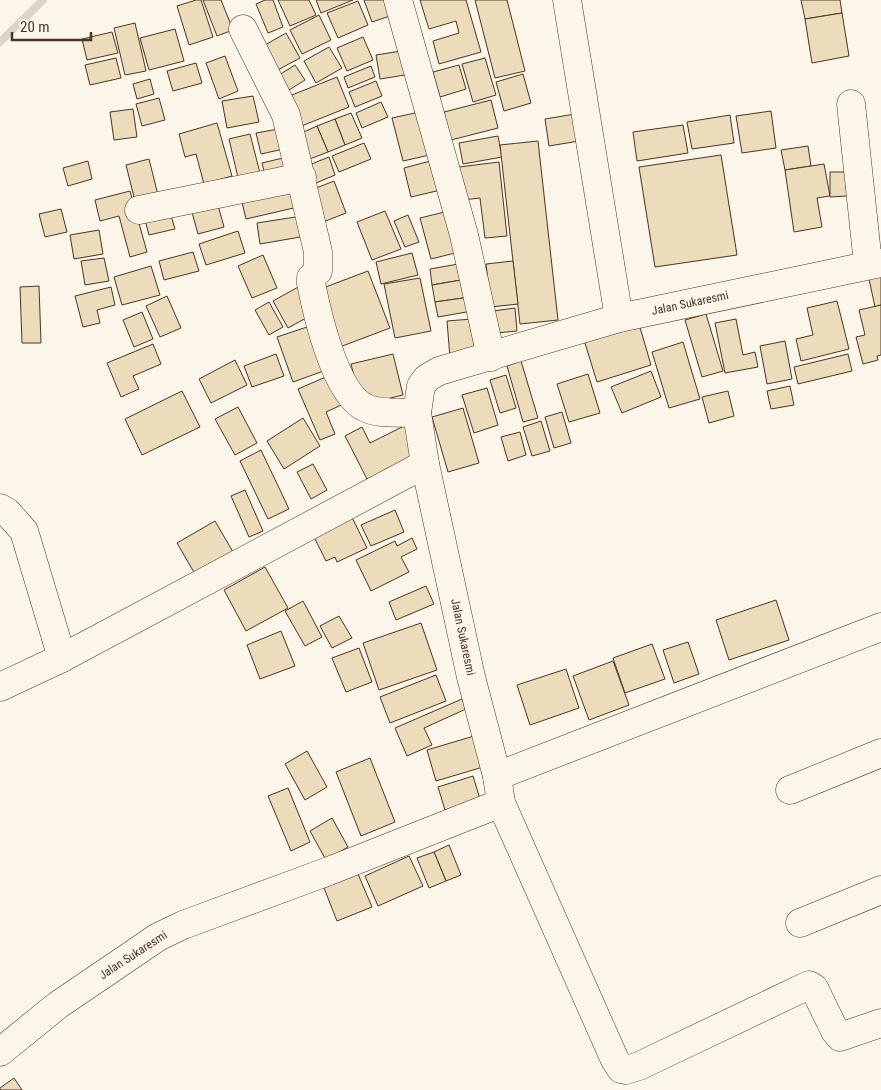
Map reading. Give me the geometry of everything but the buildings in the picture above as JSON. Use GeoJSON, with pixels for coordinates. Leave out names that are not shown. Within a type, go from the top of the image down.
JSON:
{"type":"FeatureCollection","features":[{"type":"Feature","properties":{"kind":"street"},"geometry":{"type":"LineString","coordinates":[[398,0],[464,235],[491,357]]}},
{"type":"Feature","properties":{"kind":"street"},"geometry":{"type":"LineString","coordinates":[[567,0],[619,318]]}},
{"type":"Feature","properties":{"kind":"street"},"geometry":{"type":"LineString","coordinates":[[242,29],[286,115],[302,177],[319,258],[318,271],[311,278],[321,328],[346,388],[355,401],[370,410],[418,413]]}},
{"type":"Feature","properties":{"kind":"street"},"geometry":{"type":"LineString","coordinates":[[851,104],[875,264]]}},
{"type":"Feature","properties":{"kind":"street"},"geometry":{"type":"LineString","coordinates":[[139,210],[302,177]]}},
{"type":"Feature","properties":{"kind":"street","name":"Jalan Sukaresmi"},"geometry":{"type":"LineString","coordinates":[[0,1052],[58,1005],[158,937],[183,925],[329,871],[501,803],[497,776],[472,677],[425,464],[418,413],[421,386],[427,378],[439,371],[619,318],[875,264]]}},
{"type":"Feature","properties":{"kind":"street"},"geometry":{"type":"LineString","coordinates":[[0,687],[62,658],[425,464]]}},
{"type":"Feature","properties":{"kind":"street"},"geometry":{"type":"LineString","coordinates":[[0,508],[7,512],[24,531],[62,658]]}},
{"type":"Feature","properties":{"kind":"street"},"geometry":{"type":"LineString","coordinates":[[497,776],[881,627]]}},
{"type":"Feature","properties":{"kind":"street"},"geometry":{"type":"LineString","coordinates":[[790,790],[881,753]]}},
{"type":"Feature","properties":{"kind":"street"},"geometry":{"type":"LineString","coordinates":[[501,803],[607,1042],[621,1069],[626,1070],[639,1066],[810,985],[814,988],[840,1038],[881,1022]]}},
{"type":"Feature","properties":{"kind":"street"},"geometry":{"type":"LineString","coordinates":[[800,923],[881,890]]}},
{"type":"Feature","properties":{"kind":"waterway"},"geometry":{"type":"LineString","coordinates":[[0,42],[43,0]]}}]}
